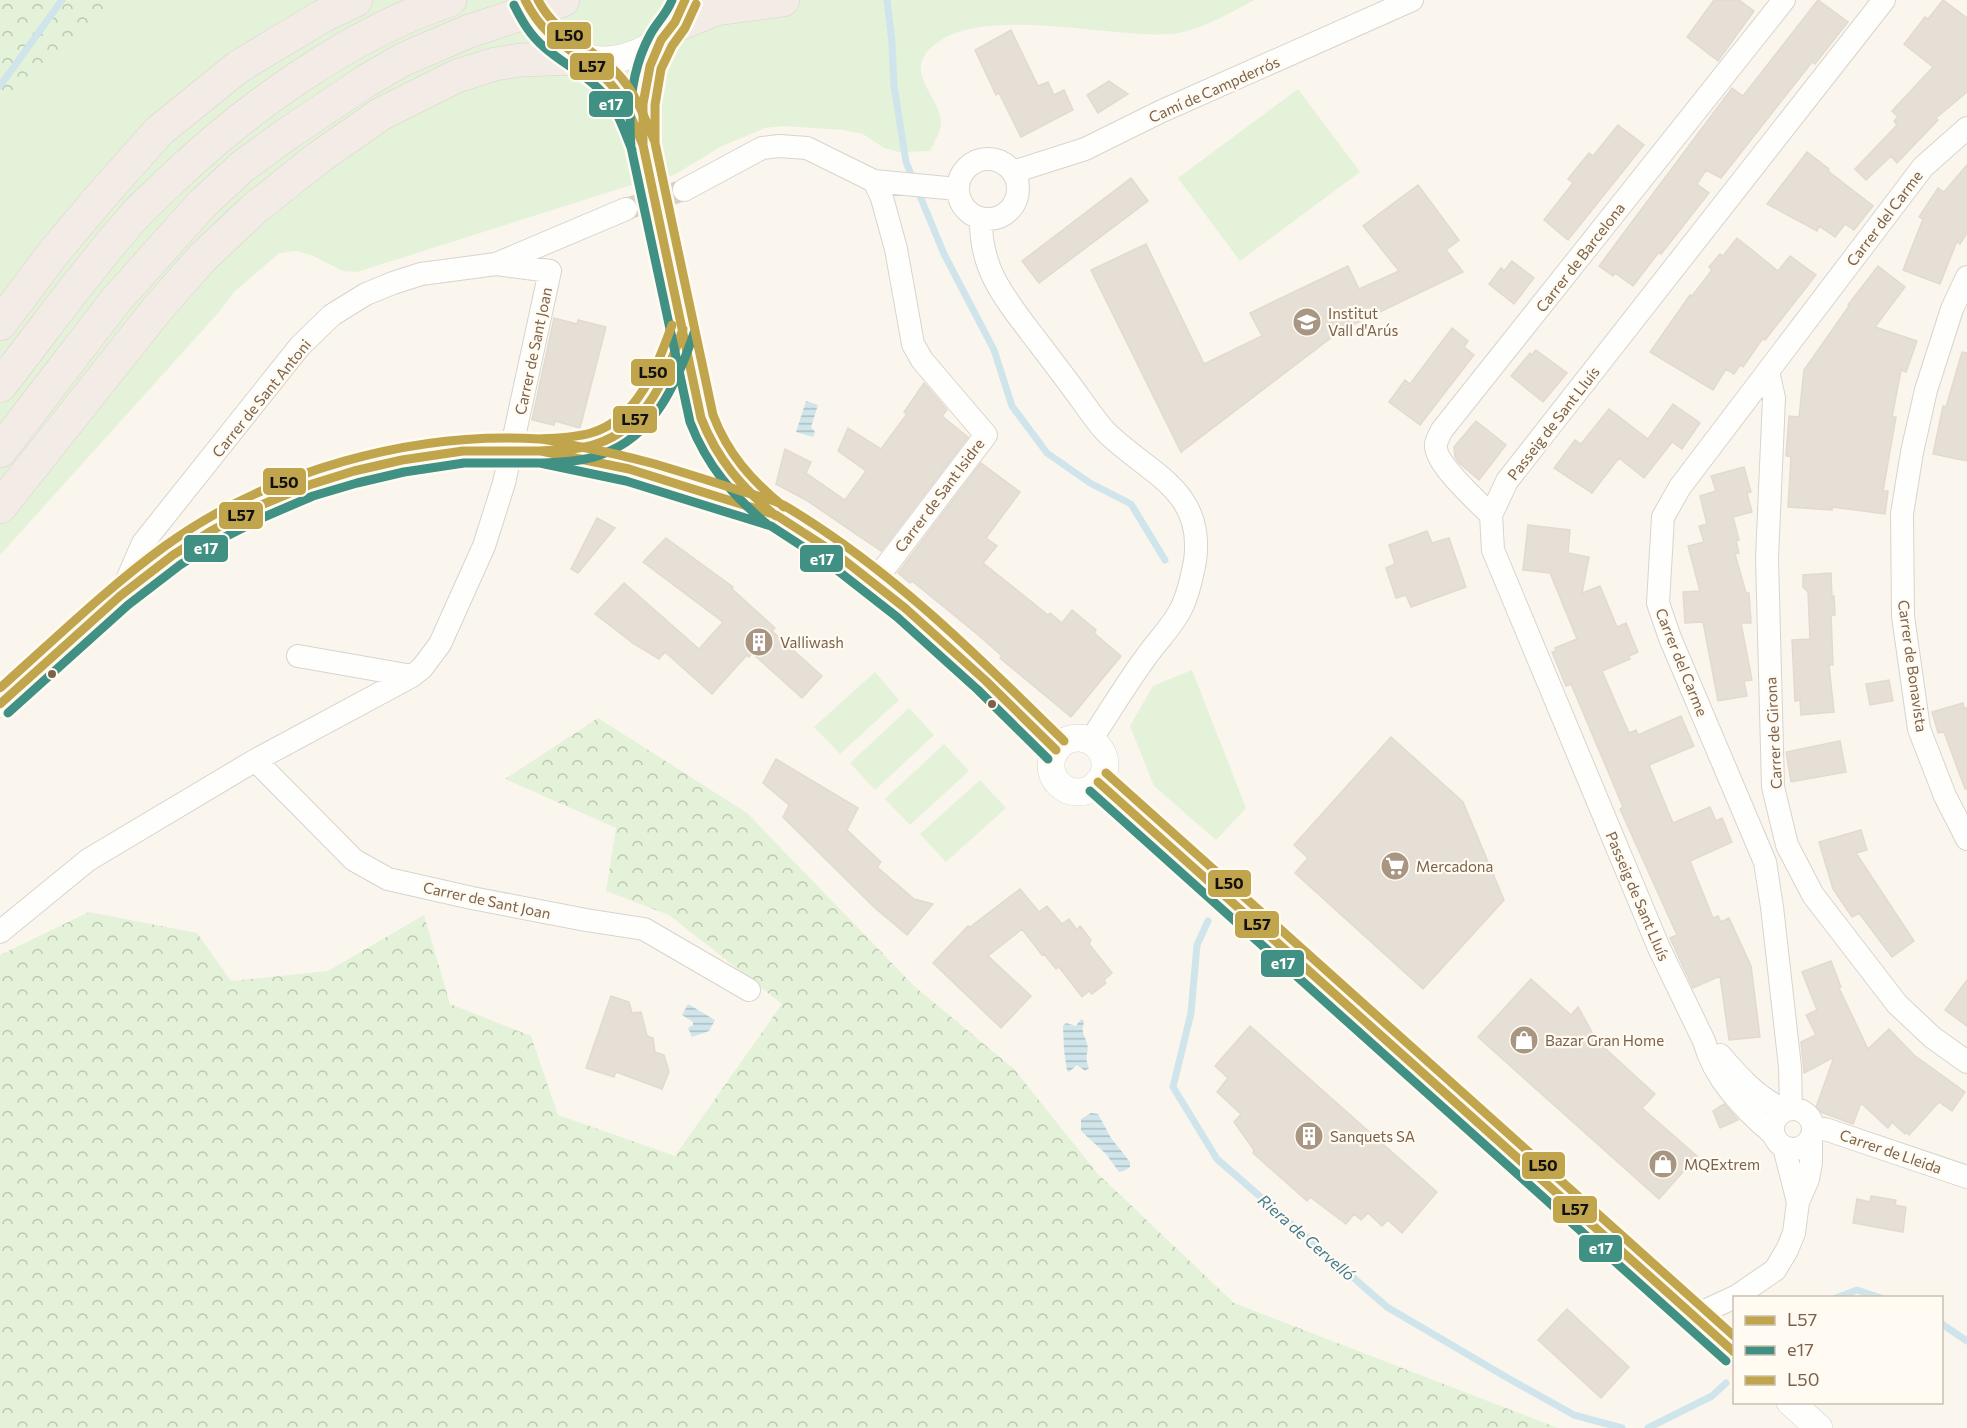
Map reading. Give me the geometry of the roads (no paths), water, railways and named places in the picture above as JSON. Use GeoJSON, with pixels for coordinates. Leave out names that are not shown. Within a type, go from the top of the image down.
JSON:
{"type":"FeatureCollection","features":[{"type":"Feature","properties":{"kind":"highway"},"geometry":{"type":"LineString","coordinates":[[0,324],[82,218],[159,131],[238,67],[321,17],[356,0]]}},
{"type":"Feature","properties":{"kind":"highway"},"geometry":{"type":"LineString","coordinates":[[0,386],[130,219],[191,160],[269,97],[354,43],[434,5],[450,0]]}},
{"type":"Feature","properties":{"kind":"highway"},"geometry":{"type":"LineString","coordinates":[[0,451],[116,300],[202,204],[243,166],[356,88],[404,59],[466,32],[563,0]]}},
{"type":"Feature","properties":{"kind":"highway"},"geometry":{"type":"LineString","coordinates":[[676,16],[783,0]]}},
{"type":"Feature","properties":{"kind":"highway"},"geometry":{"type":"LineString","coordinates":[[0,507],[158,308],[203,257],[254,208],[318,158],[381,114],[457,76],[495,64],[520,60],[581,58]]}},
{"type":"Feature","properties":{"kind":"street"},"geometry":{"type":"LineString","coordinates":[[525,0],[544,33],[564,49],[581,58],[608,81],[620,96],[643,145]]}},
{"type":"Feature","properties":{"kind":"street","name":"Camí de Campderrós"},"geometry":{"type":"LineString","coordinates":[[1013,172],[1085,149],[1162,111],[1412,0]]}},
{"type":"Feature","properties":{"kind":"street","name":"Carrer de Barcelona"},"geometry":{"type":"LineString","coordinates":[[1491,515],[1461,485],[1439,458],[1436,445],[1442,430],[1784,0]]}},
{"type":"Feature","properties":{"kind":"street","name":"Passeig de Sant Lluís"},"geometry":{"type":"LineString","coordinates":[[1779,1141],[1752,1115],[1726,1084],[1708,1057],[1704,1041],[1659,948],[1493,550],[1491,515],[1507,481],[1884,0]]}},
{"type":"Feature","properties":{"kind":"street"},"geometry":{"type":"LineString","coordinates":[[581,58],[624,59],[643,50],[676,16]]}},
{"type":"Feature","properties":{"kind":"street"},"geometry":{"type":"LineString","coordinates":[[676,16],[653,58],[644,87],[641,108],[643,145],[701,418],[709,440],[731,476],[749,495],[776,516],[835,553],[874,582],[978,674],[1056,750]]}},
{"type":"Feature","properties":{"kind":"street","name":"Carrer del Carme"},"geometry":{"type":"LineString","coordinates":[[1788,1109],[1787,1044],[1765,862],[1670,638],[1658,603],[1664,517],[1680,487],[1923,167],[1967,128]]}},
{"type":"Feature","properties":{"kind":"street"},"geometry":{"type":"LineString","coordinates":[[684,190],[762,148],[779,146],[807,148],[880,182],[947,188],[962,207],[971,215],[981,219],[993,219],[1010,211],[1019,190],[1018,181],[1013,172],[1000,160],[989,158],[967,166],[947,188]]}},
{"type":"Feature","properties":{"kind":"street","name":"Carrer de Sant Isidre"},"geometry":{"type":"LineString","coordinates":[[874,582],[986,435],[922,360],[914,344],[896,249],[880,182]]}},
{"type":"Feature","properties":{"kind":"street","name":"Carrer de Sant Antoni"},"geometry":{"type":"LineString","coordinates":[[120,596],[143,543],[300,346],[332,315],[366,294],[421,274],[496,264],[626,209]]}},
{"type":"Feature","properties":{"kind":"street"},"geometry":{"type":"LineString","coordinates":[[981,219],[981,240],[987,263],[999,291],[1104,430],[1170,484],[1186,503],[1194,525],[1197,546],[1182,608],[1171,626],[1146,656],[1090,741]]}},
{"type":"Feature","properties":{"kind":"street","name":"Carrer de Sant Joan"},"geometry":{"type":"LineString","coordinates":[[0,932],[88,860],[254,761],[412,676],[422,668],[440,644],[479,557],[503,485],[550,271],[496,264]]}},
{"type":"Feature","properties":{"kind":"street","name":"Carrer de Bonavista"},"geometry":{"type":"LineString","coordinates":[[1967,277],[1952,309],[1926,390],[1912,452],[1902,514],[1902,616],[1920,729],[1945,796],[1967,839]]}},
{"type":"Feature","properties":{"kind":"street"},"geometry":{"type":"LineString","coordinates":[[0,704],[120,596],[173,555],[211,531],[259,506],[309,485],[354,471],[402,460],[463,451],[541,451],[597,444],[612,437],[642,412],[663,381],[672,363],[683,329]]}},
{"type":"Feature","properties":{"kind":"street","name":"Carrer de Girona"},"geometry":{"type":"LineString","coordinates":[[1768,371],[1774,398],[1767,558],[1773,787],[1787,845],[1814,895],[1897,1004],[1932,1037],[1967,1062]]}},
{"type":"Feature","properties":{"kind":"street"},"geometry":{"type":"LineString","coordinates":[[541,451],[629,469],[776,516]]}},
{"type":"Feature","properties":{"kind":"street"},"geometry":{"type":"LineString","coordinates":[[298,656],[412,676]]}},
{"type":"Feature","properties":{"kind":"street"},"geometry":{"type":"LineString","coordinates":[[1080,737],[1090,741],[1104,756],[1106,765],[1103,775],[1091,789],[1084,792],[1066,789],[1053,775],[1051,767],[1056,750],[1064,741],[1071,738],[1080,737]]}},
{"type":"Feature","properties":{"kind":"street","name":"Carrer de Sant Joan"},"geometry":{"type":"LineString","coordinates":[[254,761],[354,860],[388,879],[472,898],[644,929],[749,990]]}},
{"type":"Feature","properties":{"kind":"street"},"geometry":{"type":"LineString","coordinates":[[1098,782],[1733,1351]]}},
{"type":"Feature","properties":{"kind":"street","name":"Passeig de Sant Lluís"},"geometry":{"type":"LineString","coordinates":[[1704,1041],[1768,1103],[1788,1109],[1798,1109],[1810,1117],[1813,1135]]}},
{"type":"Feature","properties":{"kind":"street"},"geometry":{"type":"LineString","coordinates":[[1788,1109],[1775,1120],[1779,1141],[1798,1202]]}},
{"type":"Feature","properties":{"kind":"street","name":"Carrer de Lleida"},"geometry":{"type":"LineString","coordinates":[[1813,1135],[1825,1129],[1967,1177]]}},
{"type":"Feature","properties":{"kind":"street"},"geometry":{"type":"LineString","coordinates":[[1779,1141],[1796,1149],[1803,1147],[1813,1135]]}},
{"type":"Feature","properties":{"kind":"street"},"geometry":{"type":"LineString","coordinates":[[1737,1296],[1775,1270],[1786,1250],[1794,1233],[1798,1202],[1808,1179],[1813,1135]]}},
{"type":"Feature","properties":{"kind":"street"},"geometry":{"type":"LineString","coordinates":[[1694,1316],[1733,1298]]}},
{"type":"Feature","properties":{"kind":"water"},"geometry":{"type":"Polygon","coordinates":[[[806,401],[818,405],[811,427],[815,432],[813,437],[796,432],[806,401]]]}},
{"type":"Feature","properties":{"kind":"water"},"geometry":{"type":"Polygon","coordinates":[[[688,1004],[715,1020],[709,1031],[692,1037],[688,1028],[693,1025],[693,1022],[682,1015],[688,1004]]]}},
{"type":"Feature","properties":{"kind":"water"},"geometry":{"type":"Polygon","coordinates":[[[1081,1019],[1084,1021],[1083,1031],[1088,1047],[1089,1068],[1085,1071],[1077,1065],[1069,1072],[1064,1050],[1063,1026],[1066,1023],[1076,1026],[1081,1019]]]}},
{"type":"Feature","properties":{"kind":"water"},"geometry":{"type":"Polygon","coordinates":[[[1091,1113],[1098,1114],[1111,1138],[1130,1162],[1130,1167],[1124,1171],[1119,1172],[1106,1154],[1081,1131],[1081,1119],[1091,1113]]]}},
{"type":"Feature","properties":{"kind":"waterway","name":"Riera de Cervelló"},"geometry":{"type":"LineString","coordinates":[[0,86],[62,0]]}},
{"type":"Feature","properties":{"kind":"waterway"},"geometry":{"type":"LineString","coordinates":[[887,0],[894,86],[906,162],[944,254],[994,350],[1012,406],[1047,453],[1090,483],[1131,504],[1165,560]]}},
{"type":"Feature","properties":{"kind":"waterway","name":"Riera de Cervelló"},"geometry":{"type":"LineString","coordinates":[[1208,921],[1197,945],[1191,1013],[1173,1087],[1217,1159],[1387,1307],[1574,1415],[1622,1428]]}},
{"type":"Feature","properties":{"kind":"waterway","name":"Riera de Cervelló"},"geometry":{"type":"LineString","coordinates":[[1841,1296],[1857,1290],[1875,1296]]}},
{"type":"Feature","properties":{"kind":"waterway","name":"Riera de Cervelló"},"geometry":{"type":"LineString","coordinates":[[1943,1325],[1967,1341]]}},
{"type":"Feature","properties":{"kind":"waterway","name":"Riera de Cervelló"},"geometry":{"type":"LineString","coordinates":[[1648,1428],[1712,1396],[1726,1383]]}},
{"type":"Feature","properties":{"kind":"tunnel"},"geometry":{"type":"LineString","coordinates":[[626,209],[684,190]]}},
{"type":"Feature","properties":{"kind":"place","name":"Institut Vall d'Arús"},"geometry":{"type":"Point","coordinates":[1307,322]}},
{"type":"Feature","properties":{"kind":"place","name":"Valliwash"},"geometry":{"type":"Point","coordinates":[759,642]}},
{"type":"Feature","properties":{"kind":"place","name":"Mercadona"},"geometry":{"type":"Point","coordinates":[1395,866]}},
{"type":"Feature","properties":{"kind":"place","name":"Bazar Gran Home"},"geometry":{"type":"Point","coordinates":[1524,1040]}},
{"type":"Feature","properties":{"kind":"place","name":"Sanquets SA"},"geometry":{"type":"Point","coordinates":[1309,1136]}},
{"type":"Feature","properties":{"kind":"place","name":"MQExtrem"},"geometry":{"type":"Point","coordinates":[1663,1164]}}]}
